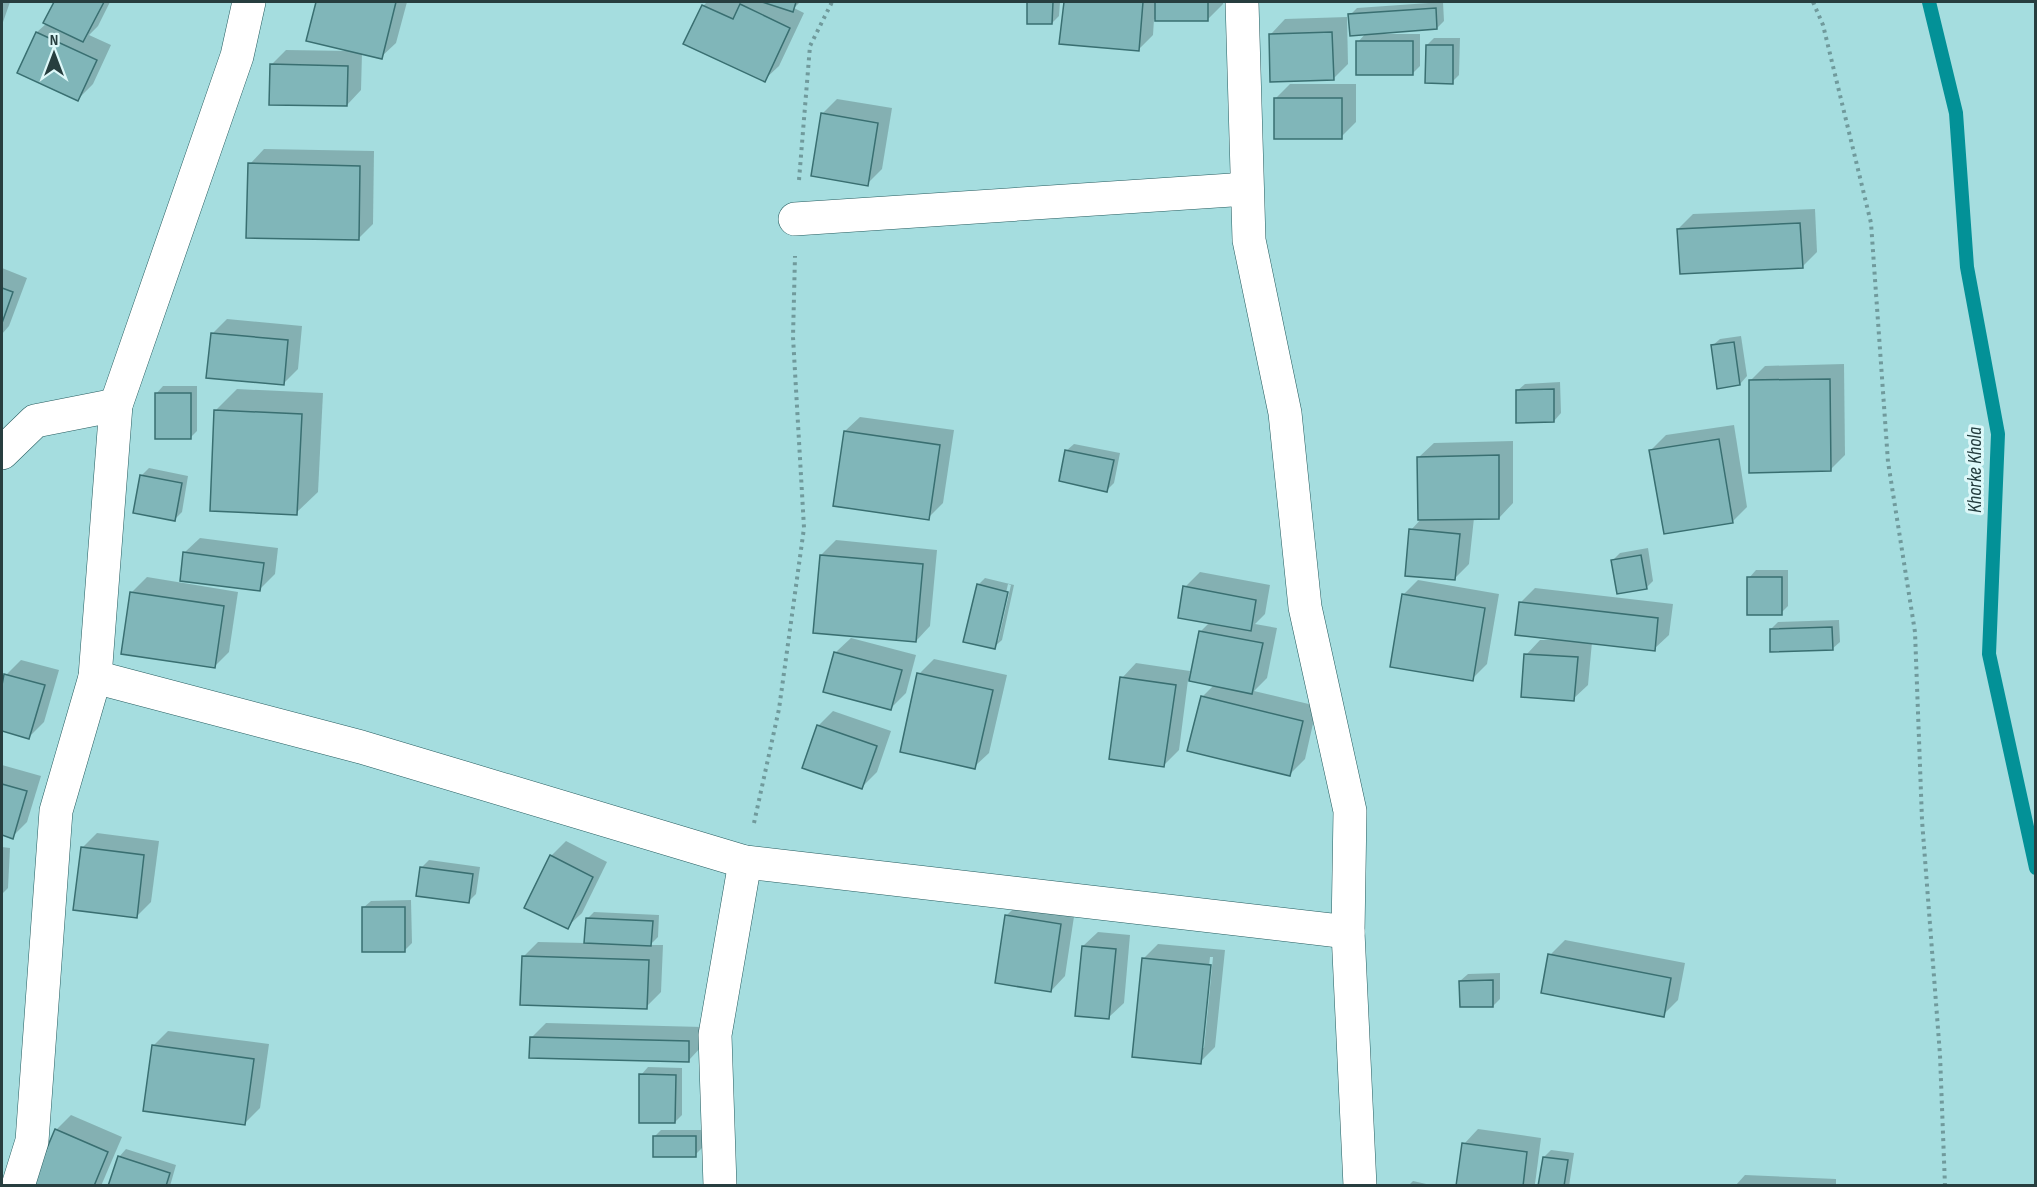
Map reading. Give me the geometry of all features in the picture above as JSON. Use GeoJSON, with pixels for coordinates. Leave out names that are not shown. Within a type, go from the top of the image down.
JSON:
{"type":"FeatureCollection","features":[{"type":"Feature","properties":{"kind":"street"},"geometry":{"type":"LineString","coordinates":[[18,1185],[32,1141],[56,811],[95,677],[116,405],[237,56],[249,2]]}},
{"type":"Feature","properties":{"kind":"street"},"geometry":{"type":"LineString","coordinates":[[1242,2],[1249,240],[1285,413],[1305,607],[1350,811],[1348,932],[1360,1185]]}},
{"type":"Feature","properties":{"kind":"street"},"geometry":{"type":"LineString","coordinates":[[795,219],[1247,189]]}},
{"type":"Feature","properties":{"kind":"street"},"geometry":{"type":"LineString","coordinates":[[2,453],[35,421],[116,405]]}},
{"type":"Feature","properties":{"kind":"street"},"geometry":{"type":"LineString","coordinates":[[95,677],[361,747],[746,862],[1348,932]]}},
{"type":"Feature","properties":{"kind":"street"},"geometry":{"type":"LineString","coordinates":[[720,1185],[715,1035],[746,862]]}},
{"type":"Feature","properties":{"kind":"path"},"geometry":{"type":"LineString","coordinates":[[746,862],[779,709],[804,528],[793,337],[795,219],[810,46],[832,2]]}},
{"type":"Feature","properties":{"kind":"path"},"geometry":{"type":"LineString","coordinates":[[1813,2],[1823,25],[1871,223],[1888,462],[1915,632],[1922,820],[1940,1055],[1945,1185]]}},
{"type":"Feature","properties":{"kind":"building"},"geometry":{"type":"Polygon","coordinates":[[[54,2],[104,2],[83,42],[43,23],[54,2]]]}},
{"type":"Feature","properties":{"kind":"building"},"geometry":{"type":"Polygon","coordinates":[[[316,2],[396,2],[382,59],[306,41],[316,2]]]}},
{"type":"Feature","properties":{"kind":"building"},"geometry":{"type":"Polygon","coordinates":[[[762,2],[796,2],[793,12],[762,2]]]}},
{"type":"Feature","properties":{"kind":"building"},"geometry":{"type":"Polygon","coordinates":[[[1027,2],[1053,2],[1052,24],[1027,24],[1027,2]]]}},
{"type":"Feature","properties":{"kind":"building"},"geometry":{"type":"Polygon","coordinates":[[[1064,2],[1143,2],[1139,51],[1059,44],[1064,2]]]}},
{"type":"Feature","properties":{"kind":"building"},"geometry":{"type":"Polygon","coordinates":[[[1155,2],[1208,2],[1208,21],[1155,21],[1155,2]]]}},
{"type":"Feature","properties":{"kind":"building"},"geometry":{"type":"Polygon","coordinates":[[[740,4],[790,28],[765,82],[683,44],[702,5],[733,19],[740,4]]]}},
{"type":"Feature","properties":{"kind":"building"},"geometry":{"type":"Polygon","coordinates":[[[1436,8],[1437,29],[1350,36],[1348,14],[1436,8]]]}},
{"type":"Feature","properties":{"kind":"building"},"geometry":{"type":"Polygon","coordinates":[[[36,32],[97,60],[78,101],[17,73],[36,32]]]}},
{"type":"Feature","properties":{"kind":"building"},"geometry":{"type":"Polygon","coordinates":[[[1332,32],[1334,80],[1270,82],[1269,34],[1332,32]]]}},
{"type":"Feature","properties":{"kind":"building"},"geometry":{"type":"Polygon","coordinates":[[[1356,41],[1413,41],[1413,75],[1356,75],[1356,41]]]}},
{"type":"Feature","properties":{"kind":"building"},"geometry":{"type":"Polygon","coordinates":[[[1426,45],[1453,45],[1453,84],[1425,83],[1426,45]]]}},
{"type":"Feature","properties":{"kind":"building"},"geometry":{"type":"Polygon","coordinates":[[[270,64],[348,66],[347,106],[269,105],[270,64]]]}},
{"type":"Feature","properties":{"kind":"building"},"geometry":{"type":"Polygon","coordinates":[[[1274,98],[1342,98],[1342,139],[1274,139],[1274,98]]]}},
{"type":"Feature","properties":{"kind":"building"},"geometry":{"type":"Polygon","coordinates":[[[821,113],[878,123],[868,186],[811,176],[821,113]]]}},
{"type":"Feature","properties":{"kind":"building"},"geometry":{"type":"Polygon","coordinates":[[[248,163],[360,166],[359,240],[246,238],[248,163]]]}},
{"type":"Feature","properties":{"kind":"building"},"geometry":{"type":"Polygon","coordinates":[[[1800,223],[1803,268],[1680,274],[1677,229],[1800,223]]]}},
{"type":"Feature","properties":{"kind":"building"},"geometry":{"type":"Polygon","coordinates":[[[2,288],[13,292],[2,323],[2,288]]]}},
{"type":"Feature","properties":{"kind":"building"},"geometry":{"type":"Polygon","coordinates":[[[211,333],[288,340],[284,385],[206,378],[211,333]]]}},
{"type":"Feature","properties":{"kind":"building"},"geometry":{"type":"Polygon","coordinates":[[[1734,342],[1740,385],[1717,389],[1711,345],[1734,342]]]}},
{"type":"Feature","properties":{"kind":"building"},"geometry":{"type":"Polygon","coordinates":[[[1830,379],[1831,471],[1749,473],[1749,380],[1830,379]]]}},
{"type":"Feature","properties":{"kind":"building"},"geometry":{"type":"Polygon","coordinates":[[[1554,389],[1554,422],[1516,423],[1516,390],[1554,389]]]}},
{"type":"Feature","properties":{"kind":"building"},"geometry":{"type":"Polygon","coordinates":[[[155,393],[191,393],[191,439],[155,439],[155,393]]]}},
{"type":"Feature","properties":{"kind":"building"},"geometry":{"type":"Polygon","coordinates":[[[214,410],[302,414],[297,515],[210,511],[214,410]]]}},
{"type":"Feature","properties":{"kind":"building"},"geometry":{"type":"Polygon","coordinates":[[[844,431],[940,445],[929,520],[833,506],[844,431]]]}},
{"type":"Feature","properties":{"kind":"building"},"geometry":{"type":"Polygon","coordinates":[[[1719,439],[1733,523],[1664,534],[1649,450],[1719,439]]]}},
{"type":"Feature","properties":{"kind":"building"},"geometry":{"type":"Polygon","coordinates":[[[1065,450],[1114,460],[1107,492],[1059,481],[1065,450]]]}},
{"type":"Feature","properties":{"kind":"building"},"geometry":{"type":"Polygon","coordinates":[[[1499,455],[1499,519],[1418,520],[1417,457],[1499,455]]]}},
{"type":"Feature","properties":{"kind":"building"},"geometry":{"type":"Polygon","coordinates":[[[140,475],[182,483],[175,521],[133,513],[140,475]]]}},
{"type":"Feature","properties":{"kind":"building"},"geometry":{"type":"Polygon","coordinates":[[[1409,529],[1460,534],[1455,580],[1405,576],[1409,529]]]}},
{"type":"Feature","properties":{"kind":"building"},"geometry":{"type":"Polygon","coordinates":[[[183,552],[264,563],[260,591],[180,581],[183,552]]]}},
{"type":"Feature","properties":{"kind":"building"},"geometry":{"type":"Polygon","coordinates":[[[820,555],[923,564],[916,642],[813,633],[820,555]]]}},
{"type":"Feature","properties":{"kind":"building"},"geometry":{"type":"Polygon","coordinates":[[[1641,555],[1647,589],[1617,594],[1611,560],[1641,555]]]}},
{"type":"Feature","properties":{"kind":"building"},"geometry":{"type":"Polygon","coordinates":[[[1747,577],[1782,577],[1782,615],[1747,615],[1747,577]]]}},
{"type":"Feature","properties":{"kind":"building"},"geometry":{"type":"Polygon","coordinates":[[[977,584],[1008,592],[995,649],[963,642],[977,584]]]}},
{"type":"Feature","properties":{"kind":"building"},"geometry":{"type":"Polygon","coordinates":[[[1183,586],[1256,600],[1251,631],[1178,618],[1183,586]]]}},
{"type":"Feature","properties":{"kind":"building"},"geometry":{"type":"Polygon","coordinates":[[[130,592],[224,606],[215,668],[121,654],[130,592]]]}},
{"type":"Feature","properties":{"kind":"building"},"geometry":{"type":"Polygon","coordinates":[[[1402,594],[1485,608],[1473,681],[1390,667],[1402,594]]]}},
{"type":"Feature","properties":{"kind":"building"},"geometry":{"type":"Polygon","coordinates":[[[1519,602],[1658,618],[1655,651],[1515,635],[1519,602]]]}},
{"type":"Feature","properties":{"kind":"building"},"geometry":{"type":"Polygon","coordinates":[[[1832,627],[1833,650],[1770,652],[1770,629],[1832,627]]]}},
{"type":"Feature","properties":{"kind":"building"},"geometry":{"type":"Polygon","coordinates":[[[1199,631],[1263,643],[1252,694],[1189,681],[1199,631]]]}},
{"type":"Feature","properties":{"kind":"building"},"geometry":{"type":"Polygon","coordinates":[[[834,652],[902,670],[891,710],[823,692],[834,652]]]}},
{"type":"Feature","properties":{"kind":"building"},"geometry":{"type":"Polygon","coordinates":[[[1524,654],[1578,657],[1574,701],[1521,697],[1524,654]]]}},
{"type":"Feature","properties":{"kind":"building"},"geometry":{"type":"Polygon","coordinates":[[[917,673],[993,690],[975,769],[900,752],[917,673]]]}},
{"type":"Feature","properties":{"kind":"building"},"geometry":{"type":"Polygon","coordinates":[[[4,674],[45,685],[29,739],[2,731],[4,674]]]}},
{"type":"Feature","properties":{"kind":"building"},"geometry":{"type":"Polygon","coordinates":[[[1120,677],[1176,685],[1164,767],[1109,759],[1120,677]]]}},
{"type":"Feature","properties":{"kind":"building"},"geometry":{"type":"Polygon","coordinates":[[[1201,696],[1303,721],[1290,776],[1187,751],[1201,696]]]}},
{"type":"Feature","properties":{"kind":"building"},"geometry":{"type":"Polygon","coordinates":[[[817,725],[877,746],[862,789],[802,768],[817,725]]]}},
{"type":"Feature","properties":{"kind":"building"},"geometry":{"type":"Polygon","coordinates":[[[2,784],[27,791],[13,839],[2,835],[2,784]]]}},
{"type":"Feature","properties":{"kind":"building"},"geometry":{"type":"Polygon","coordinates":[[[81,847],[144,855],[137,918],[73,910],[81,847]]]}},
{"type":"Feature","properties":{"kind":"building"},"geometry":{"type":"Polygon","coordinates":[[[550,855],[593,877],[568,929],[524,908],[550,855]]]}},
{"type":"Feature","properties":{"kind":"building"},"geometry":{"type":"Polygon","coordinates":[[[420,867],[473,874],[469,903],[416,896],[420,867]]]}},
{"type":"Feature","properties":{"kind":"building"},"geometry":{"type":"Polygon","coordinates":[[[362,907],[405,907],[405,952],[362,952],[362,907]]]}},
{"type":"Feature","properties":{"kind":"building"},"geometry":{"type":"Polygon","coordinates":[[[1005,915],[1061,924],[1051,992],[995,983],[1005,915]]]}},
{"type":"Feature","properties":{"kind":"building"},"geometry":{"type":"Polygon","coordinates":[[[586,918],[653,921],[651,946],[584,943],[586,918]]]}},
{"type":"Feature","properties":{"kind":"building"},"geometry":{"type":"Polygon","coordinates":[[[1082,946],[1116,949],[1109,1019],[1075,1016],[1082,946]]]}},
{"type":"Feature","properties":{"kind":"building"},"geometry":{"type":"Polygon","coordinates":[[[1548,954],[1671,978],[1664,1017],[1541,993],[1548,954]]]}},
{"type":"Feature","properties":{"kind":"building"},"geometry":{"type":"Polygon","coordinates":[[[522,956],[649,960],[647,1009],[520,1005],[522,956]]]}},
{"type":"Feature","properties":{"kind":"building"},"geometry":{"type":"Polygon","coordinates":[[[1142,958],[1211,965],[1201,1064],[1132,1057],[1142,958]]]}},
{"type":"Feature","properties":{"kind":"building"},"geometry":{"type":"Polygon","coordinates":[[[1493,980],[1493,1007],[1460,1007],[1459,981],[1493,980]]]}},
{"type":"Feature","properties":{"kind":"building"},"geometry":{"type":"Polygon","coordinates":[[[530,1037],[689,1041],[689,1062],[529,1058],[530,1037]]]}},
{"type":"Feature","properties":{"kind":"building"},"geometry":{"type":"Polygon","coordinates":[[[152,1045],[254,1059],[245,1125],[143,1111],[152,1045]]]}},
{"type":"Feature","properties":{"kind":"building"},"geometry":{"type":"Polygon","coordinates":[[[639,1074],[676,1075],[675,1123],[639,1123],[639,1074]]]}},
{"type":"Feature","properties":{"kind":"building"},"geometry":{"type":"Polygon","coordinates":[[[55,1129],[108,1152],[94,1186],[31,1186],[55,1129]]]}},
{"type":"Feature","properties":{"kind":"building"},"geometry":{"type":"Polygon","coordinates":[[[653,1136],[696,1136],[696,1157],[653,1157],[653,1136]]]}},
{"type":"Feature","properties":{"kind":"building"},"geometry":{"type":"Polygon","coordinates":[[[1462,1143],[1527,1152],[1523,1186],[1456,1186],[1462,1143]]]}},
{"type":"Feature","properties":{"kind":"building"},"geometry":{"type":"Polygon","coordinates":[[[118,1156],[170,1173],[166,1186],[108,1186],[118,1156]]]}},
{"type":"Feature","properties":{"kind":"building"},"geometry":{"type":"Polygon","coordinates":[[[1543,1157],[1568,1160],[1564,1186],[1538,1186],[1543,1157]]]}},
{"type":"Feature","properties":{"kind":"waterway","name":"Khorke Khola"},"geometry":{"type":"LineString","coordinates":[[1929,2],[1956,113],[1967,267],[1998,434],[1989,654],[2036,868]]}}]}
